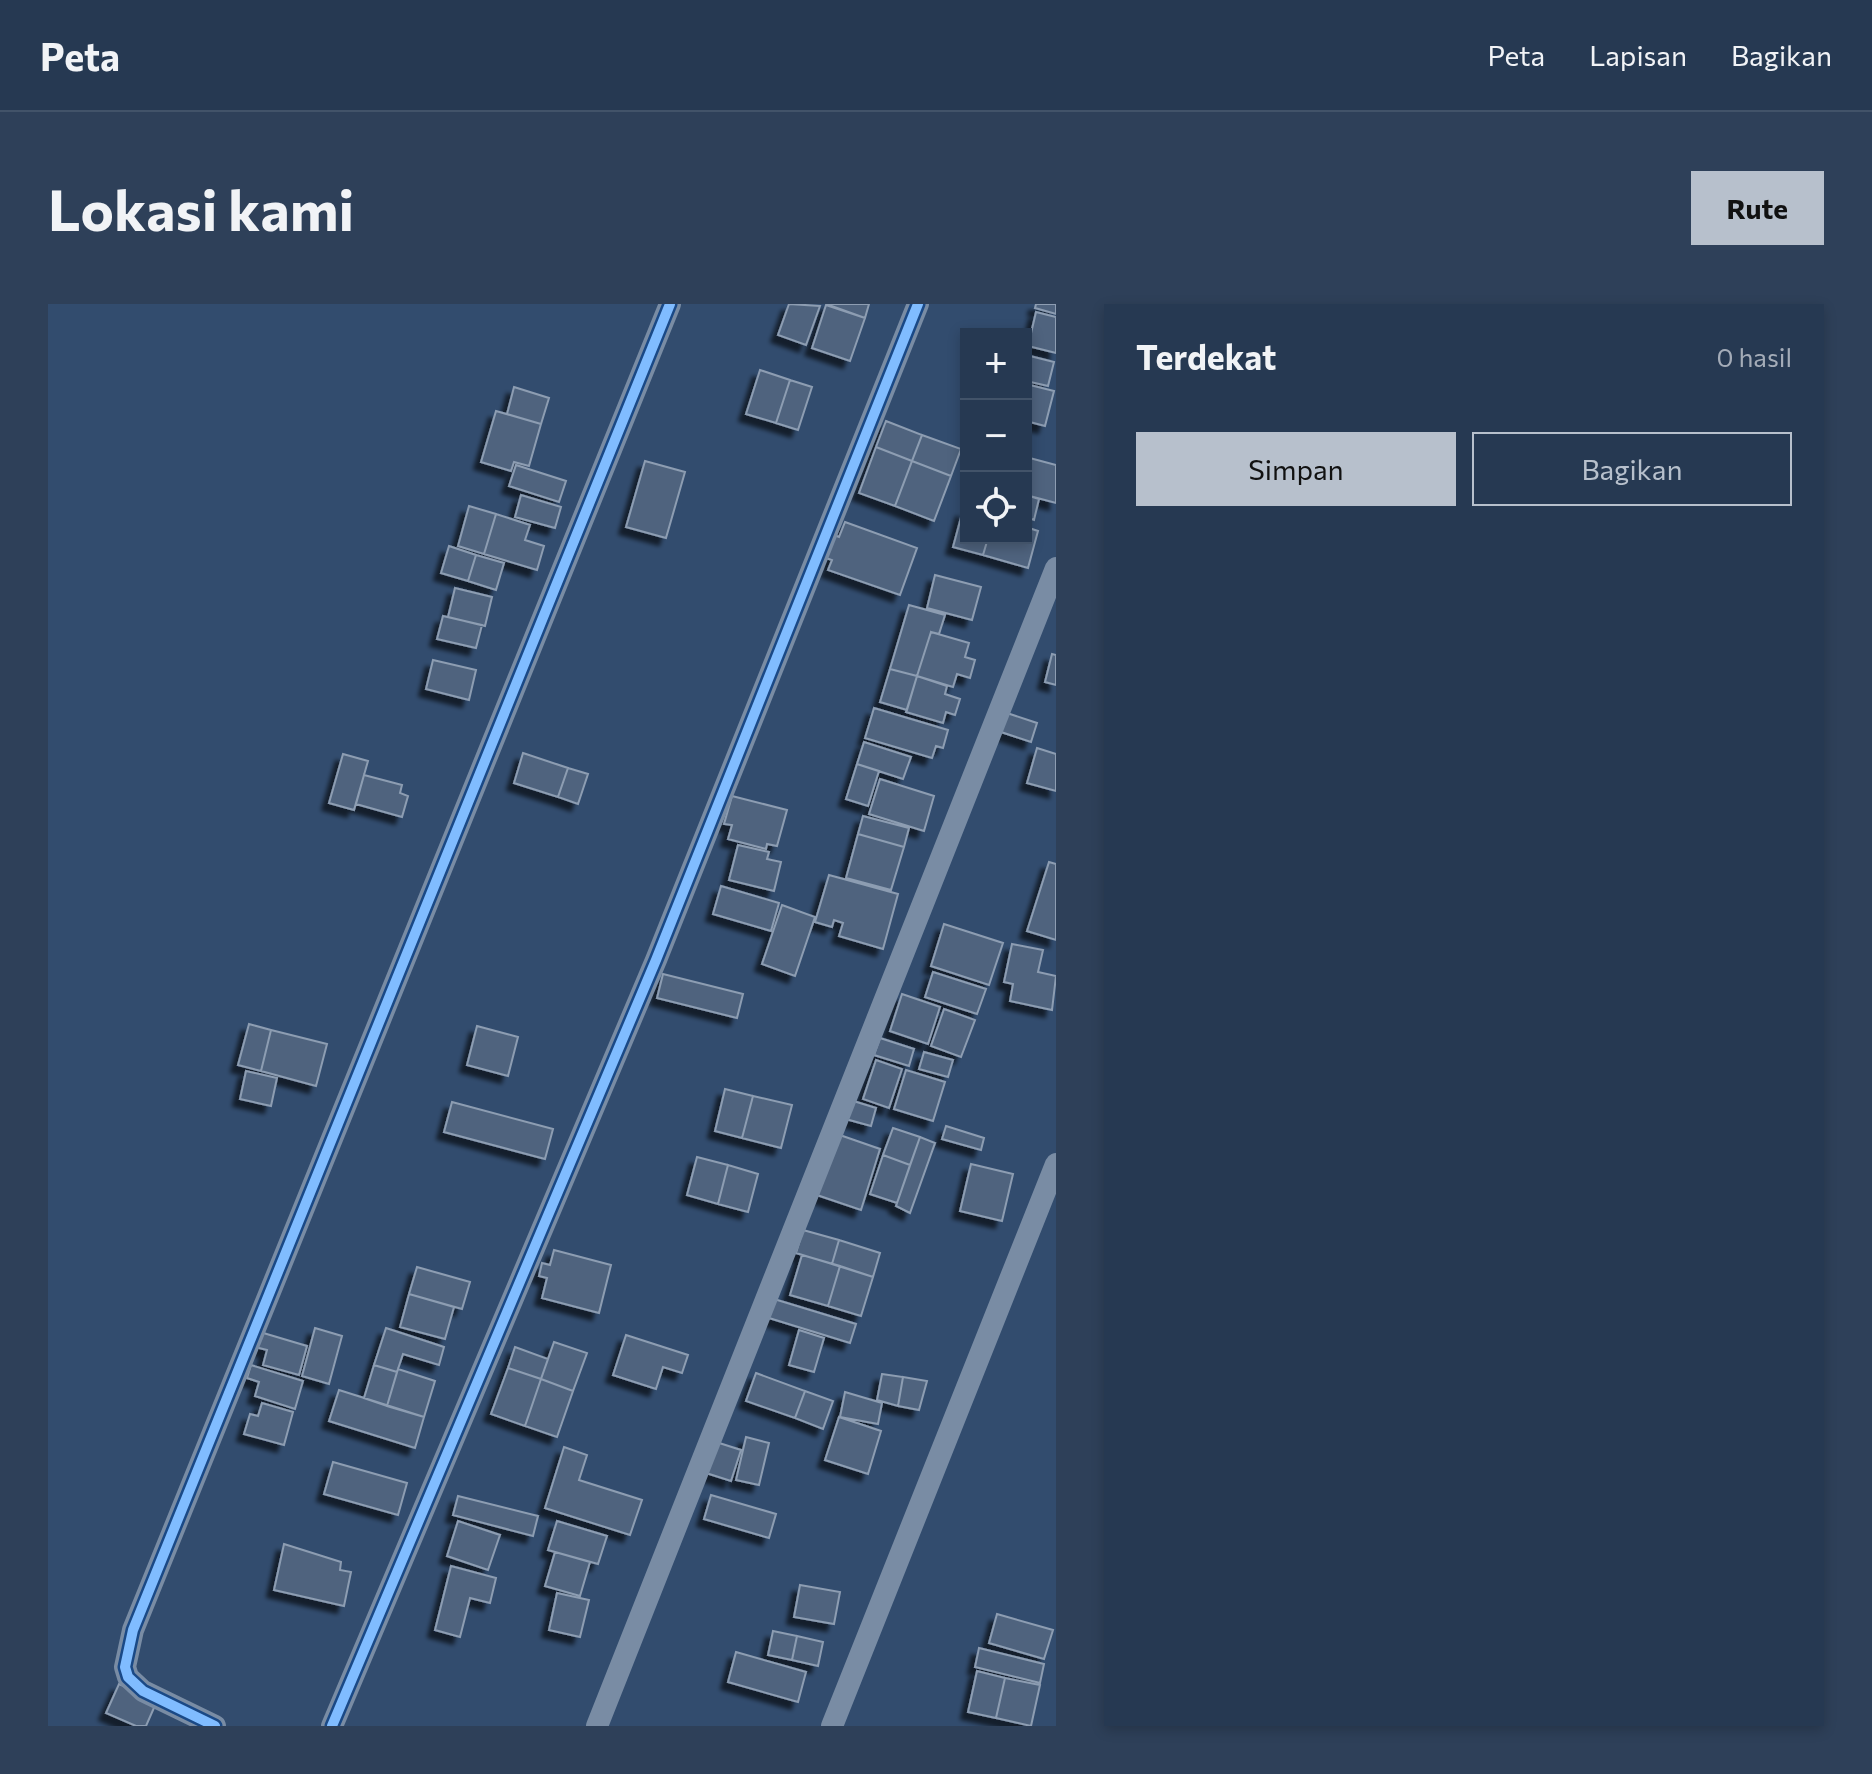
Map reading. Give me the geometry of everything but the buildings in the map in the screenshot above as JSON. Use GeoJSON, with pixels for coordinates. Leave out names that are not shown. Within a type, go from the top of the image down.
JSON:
{"type":"FeatureCollection","features":[{"type":"Feature","properties":{"kind":"street"},"geometry":{"type":"LineString","coordinates":[[215,1726],[143,1691],[128,1677],[125,1667],[133,1630],[670,304]]}},
{"type":"Feature","properties":{"kind":"street"},"geometry":{"type":"LineString","coordinates":[[332,1726],[656,960],[918,304]]}},
{"type":"Feature","properties":{"kind":"street"},"geometry":{"type":"LineString","coordinates":[[597,1726],[1056,568]]}},
{"type":"Feature","properties":{"kind":"street"},"geometry":{"type":"LineString","coordinates":[[832,1726],[1056,1164]]}},
{"type":"Feature","properties":{"kind":"cycle path"},"geometry":{"type":"LineString","coordinates":[[215,1726],[143,1691],[128,1677],[125,1667],[133,1630],[670,304]]}},
{"type":"Feature","properties":{"kind":"cycle path"},"geometry":{"type":"LineString","coordinates":[[332,1726],[656,960],[918,304]]}}]}
